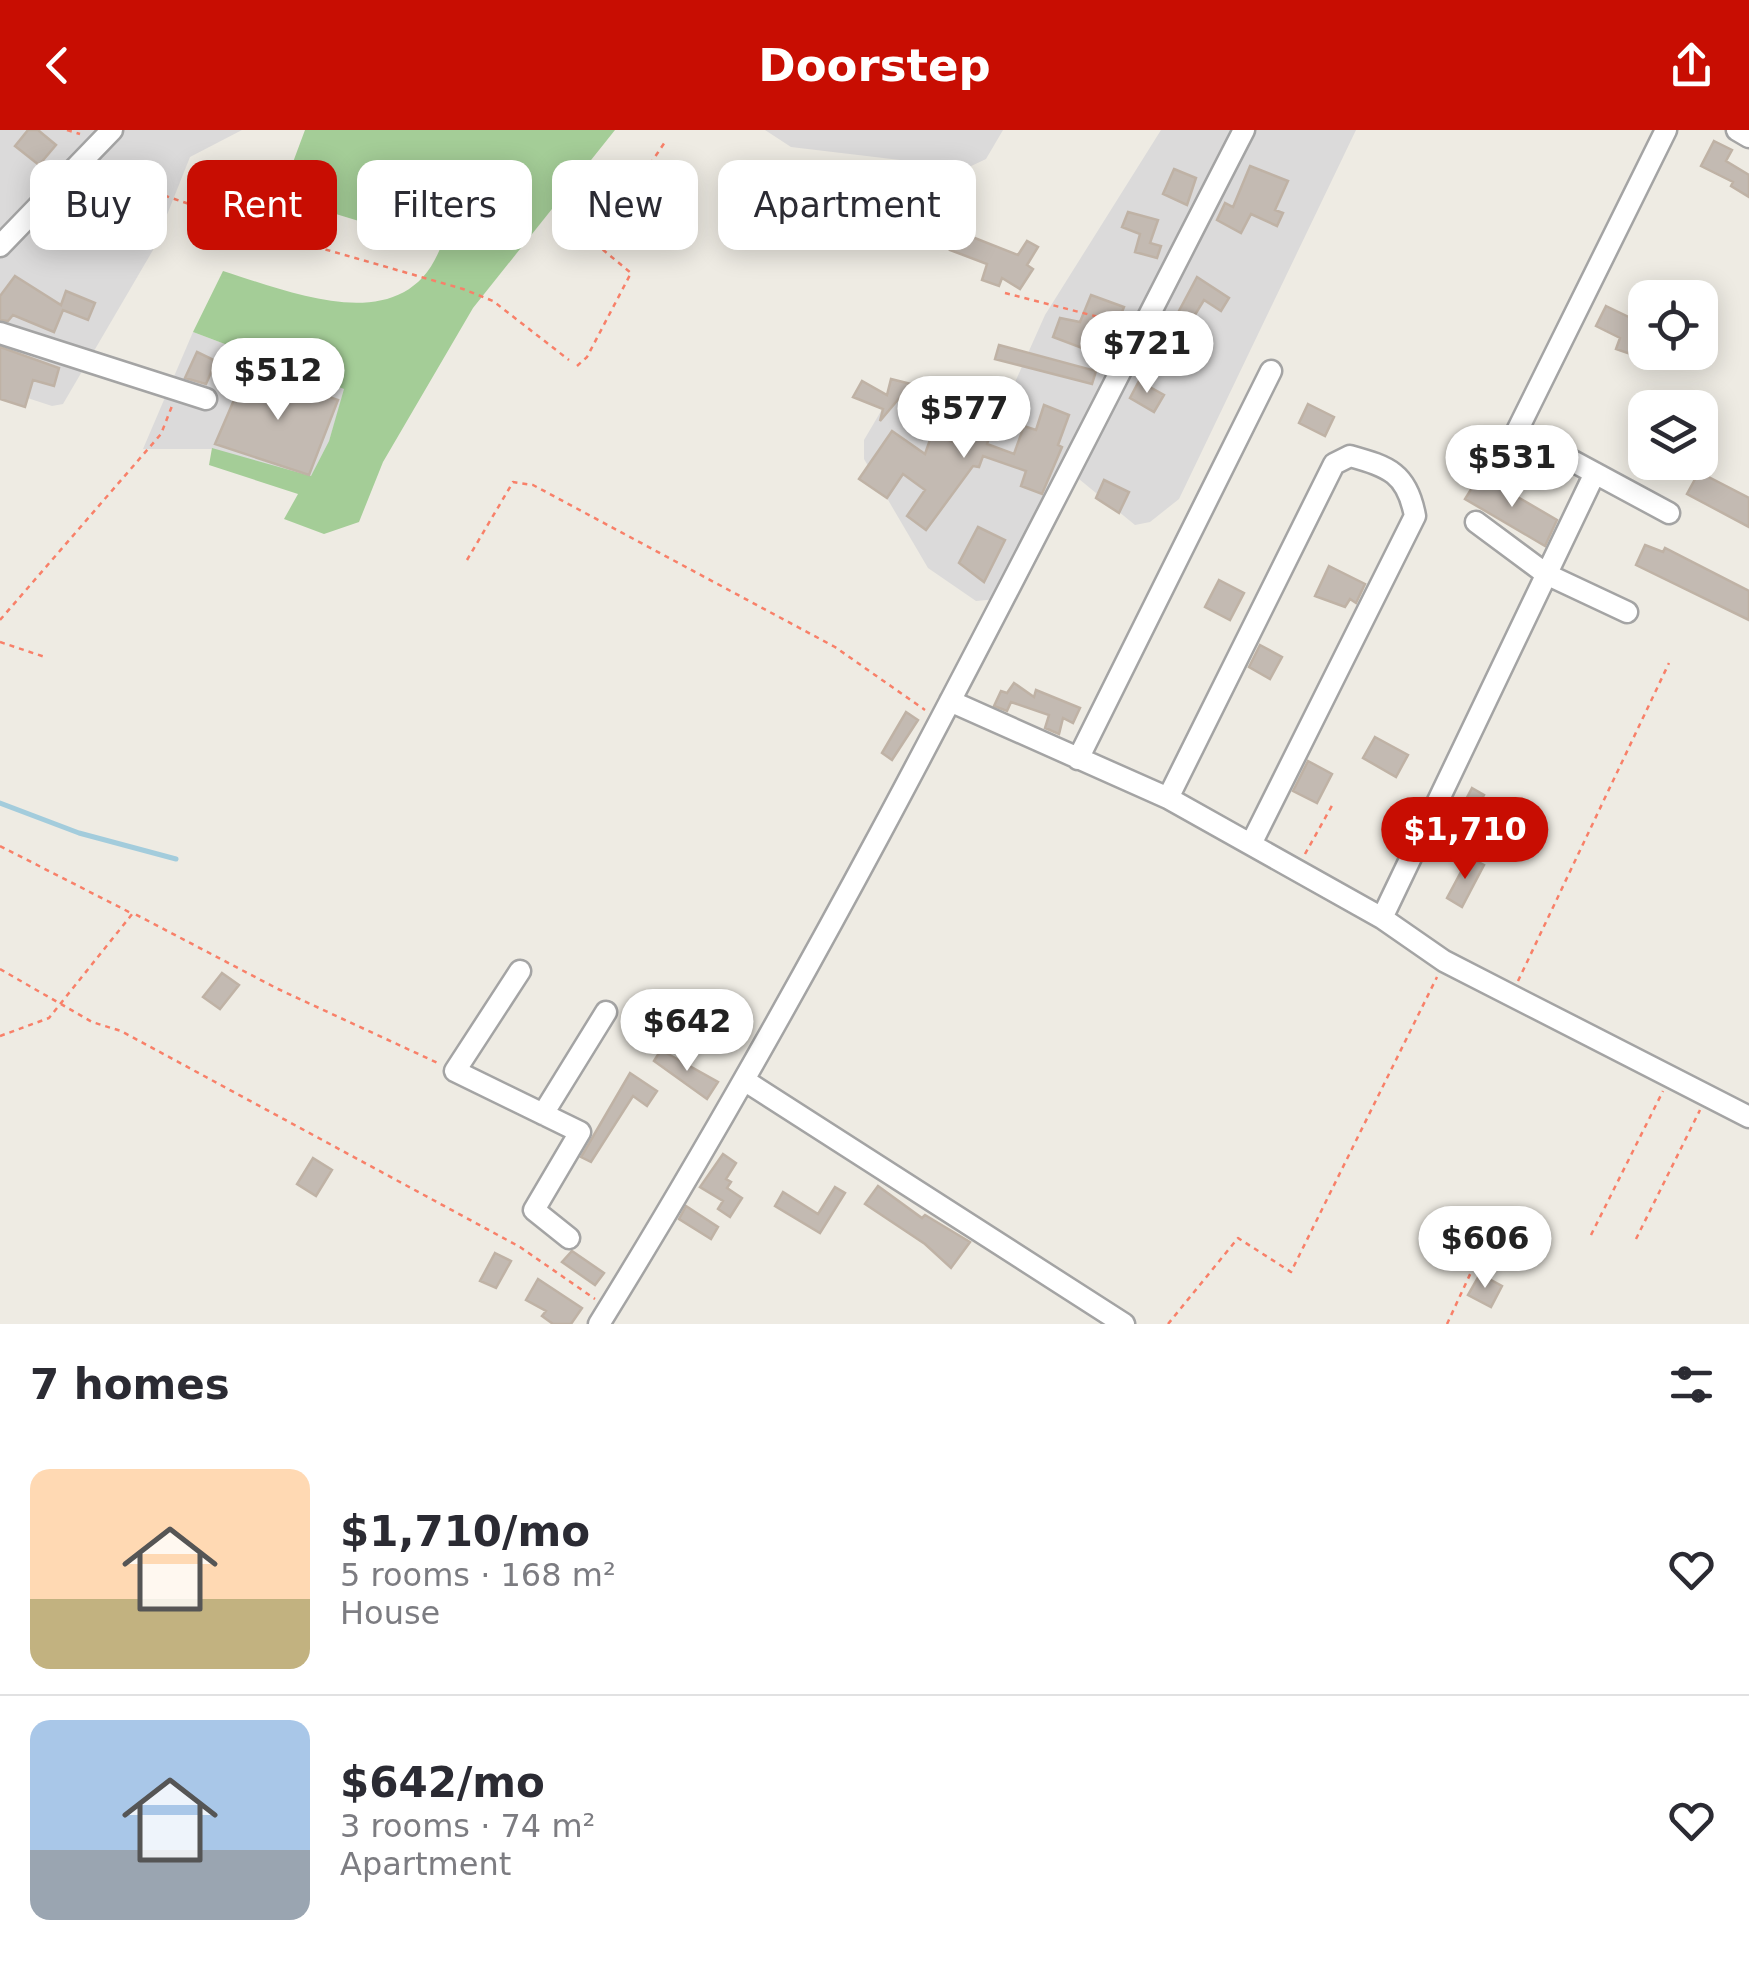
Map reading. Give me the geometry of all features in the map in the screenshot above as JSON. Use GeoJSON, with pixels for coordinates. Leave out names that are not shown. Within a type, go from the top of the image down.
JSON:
{"type":"FeatureCollection","features":[{"type":"Feature","properties":{"kind":"street"},"geometry":{"type":"LineString","coordinates":[[83,160],[112,130]]}},
{"type":"Feature","properties":{"kind":"street"},"geometry":{"type":"LineString","coordinates":[[604,1316],[744,1080],[940,720],[1244,130]]}},
{"type":"Feature","properties":{"kind":"street"},"geometry":{"type":"LineString","coordinates":[[1666,130],[1518,430],[1669,513]]}},
{"type":"Feature","properties":{"kind":"street"},"geometry":{"type":"LineString","coordinates":[[1736,130],[1749,137]]}},
{"type":"Feature","properties":{"kind":"street"},"geometry":{"type":"LineString","coordinates":[[0,246],[30,215]]}},
{"type":"Feature","properties":{"kind":"street"},"geometry":{"type":"LineString","coordinates":[[0,333],[206,399]]}},
{"type":"Feature","properties":{"kind":"street"},"geometry":{"type":"LineString","coordinates":[[1078,759],[1270,371]]}},
{"type":"Feature","properties":{"kind":"street"},"geometry":{"type":"LineString","coordinates":[[1168,798],[1334,464],[1350,456],[1390,469],[1410,490],[1415,516],[1252,842]]}},
{"type":"Feature","properties":{"kind":"street"},"geometry":{"type":"LineString","coordinates":[[1382,918],[1595,473]]}},
{"type":"Feature","properties":{"kind":"street"},"geometry":{"type":"LineString","coordinates":[[1476,522],[1546,574],[1627,612]]}},
{"type":"Feature","properties":{"kind":"street"},"geometry":{"type":"LineString","coordinates":[[950,701],[1168,798],[1382,918],[1444,962],[1749,1117]]}},
{"type":"Feature","properties":{"kind":"street"},"geometry":{"type":"LineString","coordinates":[[520,971],[454,1071],[580,1132],[534,1210],[569,1238]]}},
{"type":"Feature","properties":{"kind":"street"},"geometry":{"type":"LineString","coordinates":[[544,1114],[606,1012]]}},
{"type":"Feature","properties":{"kind":"street"},"geometry":{"type":"LineString","coordinates":[[744,1080],[1124,1324]]}},
{"type":"Feature","properties":{"kind":"path"},"geometry":{"type":"LineString","coordinates":[[577,366],[587,357],[631,272],[596,244],[665,142]]}},
{"type":"Feature","properties":{"kind":"path"},"geometry":{"type":"LineString","coordinates":[[167,196],[310,245],[463,289],[494,302],[569,360]]}},
{"type":"Feature","properties":{"kind":"path"},"geometry":{"type":"LineString","coordinates":[[1005,292],[1142,328]]}},
{"type":"Feature","properties":{"kind":"path"},"geometry":{"type":"LineString","coordinates":[[0,620],[160,434],[178,390]]}},
{"type":"Feature","properties":{"kind":"path"},"geometry":{"type":"LineString","coordinates":[[467,560],[513,482],[533,485],[835,647],[940,720]]}},
{"type":"Feature","properties":{"kind":"path"},"geometry":{"type":"LineString","coordinates":[[0,642],[45,657]]}},
{"type":"Feature","properties":{"kind":"path"},"geometry":{"type":"LineString","coordinates":[[1510,995],[1669,663]]}},
{"type":"Feature","properties":{"kind":"path"},"geometry":{"type":"LineString","coordinates":[[1297,868],[1334,802]]}},
{"type":"Feature","properties":{"kind":"path"},"geometry":{"type":"LineString","coordinates":[[0,846],[278,989],[454,1071]]}},
{"type":"Feature","properties":{"kind":"path"},"geometry":{"type":"LineString","coordinates":[[0,1036],[39,1024],[62,1005],[133,913]]}},
{"type":"Feature","properties":{"kind":"path"},"geometry":{"type":"LineString","coordinates":[[1168,1324],[1238,1238],[1291,1272],[1444,962]]}},
{"type":"Feature","properties":{"kind":"path"},"geometry":{"type":"LineString","coordinates":[[0,969],[520,1247],[604,1316]]}},
{"type":"Feature","properties":{"kind":"path"},"geometry":{"type":"LineString","coordinates":[[1591,1234],[1671,1077]]}},
{"type":"Feature","properties":{"kind":"path"},"geometry":{"type":"LineString","coordinates":[[1636,1238],[1708,1096]]}},
{"type":"Feature","properties":{"kind":"path"},"geometry":{"type":"LineString","coordinates":[[1447,1324],[1479,1255]]}},
{"type":"Feature","properties":{"kind":"shaded area"},"geometry":{"type":"Polygon","coordinates":[[[0,130],[242,130],[187,160],[167,215],[167,160],[30,160],[30,250],[153,250],[63,404],[52,406],[0,389],[0,130]]]}},
{"type":"Feature","properties":{"kind":"shaded area"},"geometry":{"type":"Polygon","coordinates":[[[765,130],[1003,130],[986,159],[976,164],[976,160],[900,160],[791,147],[765,130]]]}},
{"type":"Feature","properties":{"kind":"shaded area"},"geometry":{"type":"Polygon","coordinates":[[[1161,130],[1356,130],[1179,499],[1150,522],[1135,525],[1068,470],[997,599],[976,601],[928,568],[864,459],[864,440],[884,406],[896,399],[923,395],[1003,409],[1045,315],[1161,130]]]}},
{"type":"Feature","properties":{"kind":"shaded area"},"geometry":{"type":"Polygon","coordinates":[[[193,332],[345,389],[329,441],[311,477],[212,449],[143,449],[193,332]]]}},
{"type":"Feature","properties":{"kind":"green space"},"geometry":{"type":"Polygon","coordinates":[[[305,130],[615,130],[591,160],[552,160],[552,209],[532,234],[532,160],[357,160],[357,220],[337,214],[337,160],[294,160],[305,130]]]}},
{"type":"Feature","properties":{"kind":"green space"},"geometry":{"type":"Polygon","coordinates":[[[439,250],[519,250],[473,308],[383,462],[359,522],[324,534],[284,519],[298,494],[209,465],[212,448],[311,476],[329,441],[344,389],[193,332],[223,271],[282,290],[345,302],[375,301],[402,293],[424,275],[439,250]]]}},
{"type":"Feature","properties":{"kind":"building"},"geometry":{"type":"Polygon","coordinates":[[[28,130],[38,130],[56,145],[43,160],[33,160],[15,146],[28,130]]]}},
{"type":"Feature","properties":{"kind":"building"},"geometry":{"type":"Polygon","coordinates":[[[1714,141],[1732,150],[1726,161],[1749,175],[1749,197],[1731,186],[1733,182],[1701,166],[1714,141]]]}},
{"type":"Feature","properties":{"kind":"building"},"geometry":{"type":"Polygon","coordinates":[[[1250,166],[1288,181],[1275,210],[1283,213],[1277,226],[1251,214],[1241,233],[1217,220],[1225,203],[1233,207],[1250,166]]]}},
{"type":"Feature","properties":{"kind":"building"},"geometry":{"type":"Polygon","coordinates":[[[1174,169],[1196,178],[1187,205],[1163,194],[1174,169]]]}},
{"type":"Feature","properties":{"kind":"building"},"geometry":{"type":"Polygon","coordinates":[[[1128,212],[1158,220],[1150,243],[1161,246],[1157,258],[1135,252],[1140,234],[1122,227],[1128,212]]]}},
{"type":"Feature","properties":{"kind":"building"},"geometry":{"type":"Polygon","coordinates":[[[976,238],[1018,255],[1027,241],[1038,247],[1027,265],[1033,269],[1020,289],[1002,278],[999,286],[982,280],[987,264],[950,250],[976,250],[976,238]]]}},
{"type":"Feature","properties":{"kind":"building"},"geometry":{"type":"Polygon","coordinates":[[[15,276],[61,305],[66,291],[95,303],[88,320],[63,310],[54,332],[13,315],[8,321],[0,320],[0,296],[15,276]]]}},
{"type":"Feature","properties":{"kind":"building"},"geometry":{"type":"Polygon","coordinates":[[[1197,277],[1229,298],[1221,311],[1204,300],[1185,331],[1190,334],[1180,351],[1163,341],[1197,277]]]}},
{"type":"Feature","properties":{"kind":"building"},"geometry":{"type":"Polygon","coordinates":[[[1091,295],[1124,307],[1113,334],[1121,337],[1111,359],[1053,337],[1060,318],[1080,322],[1091,295]]]}},
{"type":"Feature","properties":{"kind":"building"},"geometry":{"type":"Polygon","coordinates":[[[1606,306],[1628,317],[1628,353],[1616,349],[1620,338],[1596,326],[1606,306]]]}},
{"type":"Feature","properties":{"kind":"building"},"geometry":{"type":"Polygon","coordinates":[[[999,345],[1096,371],[1092,384],[995,359],[999,345]]]}},
{"type":"Feature","properties":{"kind":"building"},"geometry":{"type":"Polygon","coordinates":[[[0,347],[59,368],[54,386],[33,380],[25,407],[0,399],[0,347]]]}},
{"type":"Feature","properties":{"kind":"building"},"geometry":{"type":"Polygon","coordinates":[[[197,352],[216,361],[206,384],[185,378],[197,352]]]}},
{"type":"Feature","properties":{"kind":"building"},"geometry":{"type":"Polygon","coordinates":[[[251,370],[338,400],[309,475],[215,444],[237,393],[243,395],[251,370]]]}},
{"type":"Feature","properties":{"kind":"building"},"geometry":{"type":"Polygon","coordinates":[[[891,379],[911,384],[880,421],[883,409],[853,397],[862,381],[887,395],[891,379]]]}},
{"type":"Feature","properties":{"kind":"building"},"geometry":{"type":"Polygon","coordinates":[[[1139,381],[1164,395],[1154,412],[1130,398],[1139,381]]]}},
{"type":"Feature","properties":{"kind":"building"},"geometry":{"type":"Polygon","coordinates":[[[923,399],[944,407],[935,430],[914,421],[923,399]]]}},
{"type":"Feature","properties":{"kind":"building"},"geometry":{"type":"Polygon","coordinates":[[[1308,404],[1334,417],[1325,436],[1299,423],[1308,404]]]}},
{"type":"Feature","properties":{"kind":"building"},"geometry":{"type":"Polygon","coordinates":[[[1044,405],[1069,415],[1058,445],[1062,447],[1042,494],[1021,486],[1026,471],[983,456],[979,467],[973,466],[926,530],[907,516],[925,490],[903,474],[887,498],[859,479],[892,431],[925,454],[932,434],[959,444],[972,410],[996,418],[987,444],[1014,454],[1024,426],[1036,430],[1044,405]]]}},
{"type":"Feature","properties":{"kind":"building"},"geometry":{"type":"Polygon","coordinates":[[[1480,475],[1557,520],[1545,546],[1465,499],[1480,475]]]}},
{"type":"Feature","properties":{"kind":"building"},"geometry":{"type":"Polygon","coordinates":[[[1104,480],[1129,492],[1119,513],[1096,498],[1104,480]]]}},
{"type":"Feature","properties":{"kind":"building"},"geometry":{"type":"Polygon","coordinates":[[[1695,480],[1714,480],[1749,498],[1749,527],[1687,494],[1695,480]]]}},
{"type":"Feature","properties":{"kind":"building"},"geometry":{"type":"Polygon","coordinates":[[[978,527],[1005,540],[984,582],[959,563],[978,527]]]}},
{"type":"Feature","properties":{"kind":"building"},"geometry":{"type":"Polygon","coordinates":[[[1645,545],[1663,552],[1665,548],[1749,591],[1749,620],[1636,565],[1645,545]]]}},
{"type":"Feature","properties":{"kind":"building"},"geometry":{"type":"Polygon","coordinates":[[[1329,566],[1365,584],[1356,603],[1350,599],[1345,607],[1315,596],[1329,566]]]}},
{"type":"Feature","properties":{"kind":"building"},"geometry":{"type":"Polygon","coordinates":[[[1219,580],[1244,593],[1230,620],[1205,607],[1219,580]]]}},
{"type":"Feature","properties":{"kind":"building"},"geometry":{"type":"Polygon","coordinates":[[[1260,645],[1282,657],[1270,679],[1249,667],[1260,645]]]}},
{"type":"Feature","properties":{"kind":"building"},"geometry":{"type":"Polygon","coordinates":[[[1014,683],[1034,697],[1036,690],[1080,708],[1073,723],[1063,718],[1059,734],[1045,728],[1049,715],[1011,702],[1007,711],[994,706],[1001,691],[1007,693],[1014,683]]]}},
{"type":"Feature","properties":{"kind":"building"},"geometry":{"type":"Polygon","coordinates":[[[906,712],[918,720],[892,760],[882,753],[906,712]]]}},
{"type":"Feature","properties":{"kind":"building"},"geometry":{"type":"Polygon","coordinates":[[[1375,737],[1408,755],[1396,777],[1363,758],[1375,737]]]}},
{"type":"Feature","properties":{"kind":"building"},"geometry":{"type":"Polygon","coordinates":[[[1308,761],[1332,774],[1317,803],[1293,791],[1308,761]]]}},
{"type":"Feature","properties":{"kind":"building"},"geometry":{"type":"Polygon","coordinates":[[[1472,788],[1484,795],[1468,823],[1451,812],[1457,802],[1463,805],[1472,788]]]}},
{"type":"Feature","properties":{"kind":"building"},"geometry":{"type":"Polygon","coordinates":[[[1469,857],[1484,865],[1462,907],[1447,898],[1469,857]]]}},
{"type":"Feature","properties":{"kind":"building"},"geometry":{"type":"Polygon","coordinates":[[[222,973],[239,985],[220,1009],[203,997],[222,973]]]}},
{"type":"Feature","properties":{"kind":"building"},"geometry":{"type":"Polygon","coordinates":[[[661,1050],[718,1082],[707,1099],[654,1061],[661,1050]]]}},
{"type":"Feature","properties":{"kind":"building"},"geometry":{"type":"Polygon","coordinates":[[[630,1073],[657,1091],[647,1106],[633,1096],[591,1162],[581,1157],[630,1073]]]}},
{"type":"Feature","properties":{"kind":"building"},"geometry":{"type":"Polygon","coordinates":[[[723,1154],[736,1163],[726,1179],[731,1182],[727,1188],[742,1198],[730,1217],[718,1209],[723,1201],[700,1187],[723,1154]]]}},
{"type":"Feature","properties":{"kind":"building"},"geometry":{"type":"Polygon","coordinates":[[[313,1158],[332,1170],[316,1196],[297,1184],[313,1158]]]}},
{"type":"Feature","properties":{"kind":"building"},"geometry":{"type":"Polygon","coordinates":[[[878,1186],[922,1218],[925,1215],[970,1242],[951,1268],[925,1244],[865,1204],[878,1186]]]}},
{"type":"Feature","properties":{"kind":"building"},"geometry":{"type":"Polygon","coordinates":[[[835,1187],[845,1193],[820,1233],[775,1206],[783,1192],[818,1214],[835,1187]]]}},
{"type":"Feature","properties":{"kind":"building"},"geometry":{"type":"Polygon","coordinates":[[[686,1206],[718,1227],[711,1239],[679,1219],[686,1206]]]}},
{"type":"Feature","properties":{"kind":"building"},"geometry":{"type":"Polygon","coordinates":[[[572,1251],[604,1273],[595,1285],[562,1262],[572,1251]]]}},
{"type":"Feature","properties":{"kind":"building"},"geometry":{"type":"Polygon","coordinates":[[[495,1253],[511,1261],[496,1288],[480,1281],[495,1253]]]}},
{"type":"Feature","properties":{"kind":"building"},"geometry":{"type":"Polygon","coordinates":[[[1480,1274],[1502,1286],[1491,1307],[1468,1295],[1480,1274]]]}},
{"type":"Feature","properties":{"kind":"building"},"geometry":{"type":"Polygon","coordinates":[[[538,1279],[582,1308],[571,1324],[553,1324],[542,1316],[546,1311],[526,1300],[538,1279]]]}},
{"type":"Feature","properties":{"kind":"waterway"},"geometry":{"type":"LineString","coordinates":[[0,803],[79,833],[176,859]]}}]}
